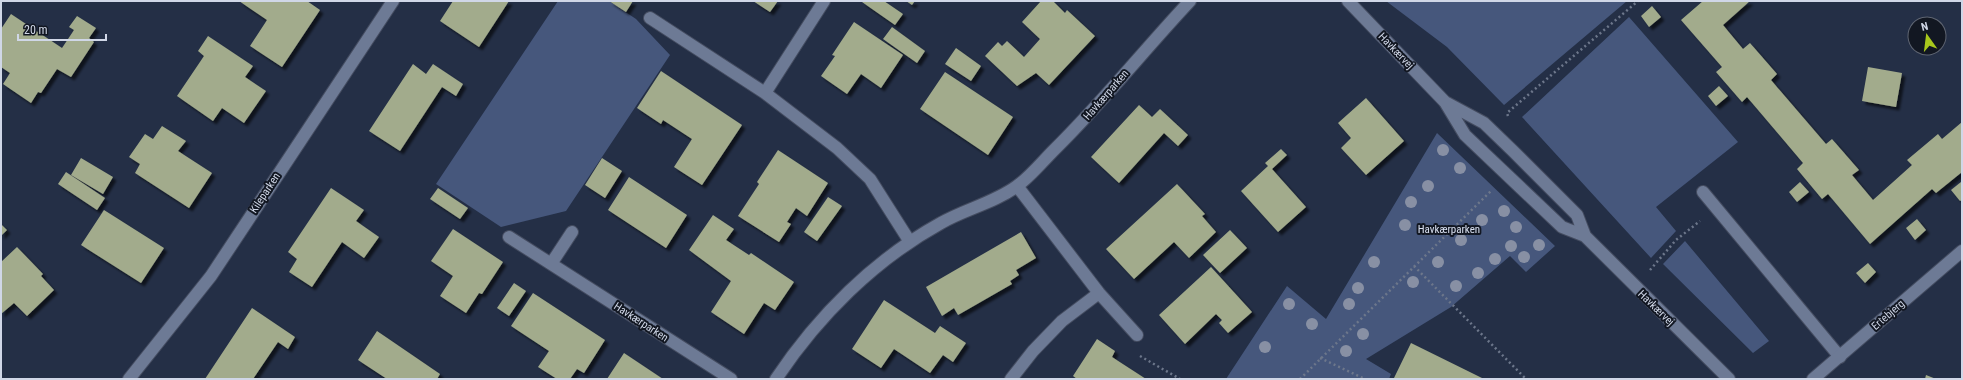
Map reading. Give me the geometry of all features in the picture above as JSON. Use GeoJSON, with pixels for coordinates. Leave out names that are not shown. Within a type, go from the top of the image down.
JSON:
{"type":"FeatureCollection","features":[{"type":"Feature","properties":{"kind":"street","name":"Kileparken"},"geometry":{"type":"LineString","coordinates":[[129,379],[211,276],[393,1]]}},
{"type":"Feature","properties":{"kind":"street"},"geometry":{"type":"LineString","coordinates":[[765,93],[824,1]]}},
{"type":"Feature","properties":{"kind":"street","name":"Havkærparken"},"geometry":{"type":"LineString","coordinates":[[776,379],[797,347],[874,267],[942,222],[981,206],[1017,186],[1088,117],[1155,38],[1190,1]]}},
{"type":"Feature","properties":{"kind":"street","name":"Havkærvej"},"geometry":{"type":"LineString","coordinates":[[1348,1],[1445,102],[1465,135],[1562,227],[1585,236]]}},
{"type":"Feature","properties":{"kind":"street"},"geometry":{"type":"LineString","coordinates":[[650,18],[765,93],[837,148],[870,179],[910,242]]}},
{"type":"Feature","properties":{"kind":"street","name":"Havkærvej"},"geometry":{"type":"LineString","coordinates":[[1445,102],[1484,123],[1508,146],[1577,215],[1585,236],[1634,287],[1729,379]]}},
{"type":"Feature","properties":{"kind":"street"},"geometry":{"type":"LineString","coordinates":[[1017,186],[1099,293],[1137,334]]}},
{"type":"Feature","properties":{"kind":"street"},"geometry":{"type":"LineString","coordinates":[[1703,192],[1840,357]]}},
{"type":"Feature","properties":{"kind":"street"},"geometry":{"type":"LineString","coordinates":[[551,264],[572,232]]}},
{"type":"Feature","properties":{"kind":"street","name":"Havkærparken"},"geometry":{"type":"LineString","coordinates":[[509,237],[731,379]]}},
{"type":"Feature","properties":{"kind":"street","name":"Ertebjerg"},"geometry":{"type":"LineString","coordinates":[[1813,379],[1962,251]]}},
{"type":"Feature","properties":{"kind":"street"},"geometry":{"type":"LineString","coordinates":[[1011,379],[1033,351],[1062,321],[1099,293]]}},
{"type":"Feature","properties":{"kind":"path"},"geometry":{"type":"LineString","coordinates":[[1507,113],[1638,1]]}},
{"type":"Feature","properties":{"kind":"path"},"geometry":{"type":"LineString","coordinates":[[1300,379],[1490,193]]}},
{"type":"Feature","properties":{"kind":"path"},"geometry":{"type":"LineString","coordinates":[[1634,287],[1676,240],[1715,208]]}},
{"type":"Feature","properties":{"kind":"path"},"geometry":{"type":"LineString","coordinates":[[1414,266],[1526,379]]}},
{"type":"Feature","properties":{"kind":"path"},"geometry":{"type":"LineString","coordinates":[[1137,334],[1130,343],[1135,353],[1180,379]]}},
{"type":"Feature","properties":{"kind":"path"},"geometry":{"type":"LineString","coordinates":[[1320,358],[1365,379]]}},
{"type":"Feature","properties":{"kind":"green space"},"geometry":{"type":"Polygon","coordinates":[[[558,1],[609,1],[636,19],[670,55],[566,211],[501,227],[436,184],[558,1]]]}},
{"type":"Feature","properties":{"kind":"green space"},"geometry":{"type":"Polygon","coordinates":[[[1386,1],[1627,1],[1504,105],[1447,47],[1386,1]]]}},
{"type":"Feature","properties":{"kind":"green space"},"geometry":{"type":"Polygon","coordinates":[[[1629,17],[1738,142],[1656,207],[1676,231],[1651,258],[1522,117],[1629,17]]]}},
{"type":"Feature","properties":{"kind":"green space","name":"Havkærparken"},"geometry":{"type":"Polygon","coordinates":[[[1437,133],[1555,246],[1526,272],[1510,256],[1451,307],[1366,359],[1391,374],[1389,379],[1226,379],[1287,286],[1326,319],[1437,133]]]}},
{"type":"Feature","properties":{"kind":"green space"},"geometry":{"type":"Polygon","coordinates":[[[1685,241],[1769,341],[1753,353],[1663,264],[1685,241]]]}},
{"type":"Feature","properties":{"kind":"building"},"geometry":{"type":"Polygon","coordinates":[[[239,1],[307,1],[320,10],[282,67],[250,46],[267,20],[239,1]]]}},
{"type":"Feature","properties":{"kind":"building"},"geometry":{"type":"Polygon","coordinates":[[[453,1],[509,1],[479,47],[440,21],[453,1]]]}},
{"type":"Feature","properties":{"kind":"building"},"geometry":{"type":"Polygon","coordinates":[[[609,1],[633,1],[626,12],[609,1]]]}},
{"type":"Feature","properties":{"kind":"building"},"geometry":{"type":"Polygon","coordinates":[[[753,1],[778,1],[770,12],[753,1]]]}},
{"type":"Feature","properties":{"kind":"building"},"geometry":{"type":"Polygon","coordinates":[[[862,1],[884,1],[903,14],[895,25],[862,1]]]}},
{"type":"Feature","properties":{"kind":"building"},"geometry":{"type":"Polygon","coordinates":[[[906,1],[915,1],[912,5],[906,1]]]}},
{"type":"Feature","properties":{"kind":"building"},"geometry":{"type":"Polygon","coordinates":[[[1041,1],[1053,1],[1065,13],[1067,10],[1095,36],[1049,85],[1036,73],[1017,86],[985,56],[998,42],[1002,46],[1007,41],[1024,57],[1040,39],[1022,22],[1041,1]]]}},
{"type":"Feature","properties":{"kind":"building"},"geometry":{"type":"Polygon","coordinates":[[[1703,1],[1750,1],[1723,25],[1743,49],[1750,43],[1777,74],[1771,80],[1826,144],[1832,139],[1859,170],[1852,175],[1873,200],[1912,165],[1907,160],[1938,134],[1942,139],[1962,122],[1962,172],[1936,193],[1932,189],[1870,244],[1828,194],[1822,199],[1797,169],[1803,163],[1747,97],[1742,102],[1716,72],[1722,67],[1681,20],[1703,1]]]}},
{"type":"Feature","properties":{"kind":"building"},"geometry":{"type":"Polygon","coordinates":[[[1652,6],[1661,17],[1649,27],[1641,16],[1652,6]]]}},
{"type":"Feature","properties":{"kind":"building"},"geometry":{"type":"Polygon","coordinates":[[[11,14],[62,48],[74,30],[69,27],[77,16],[96,28],[89,38],[94,42],[71,77],[57,69],[41,93],[38,92],[31,103],[3,84],[10,73],[1,67],[1,29],[11,14]]]}},
{"type":"Feature","properties":{"kind":"building"},"geometry":{"type":"Polygon","coordinates":[[[854,22],[903,55],[881,88],[861,74],[847,94],[821,76],[835,56],[832,55],[854,22]]]}},
{"type":"Feature","properties":{"kind":"building"},"geometry":{"type":"Polygon","coordinates":[[[892,27],[925,51],[917,63],[883,39],[892,27]]]}},
{"type":"Feature","properties":{"kind":"building"},"geometry":{"type":"Polygon","coordinates":[[[208,36],[253,66],[245,77],[266,91],[244,123],[222,108],[213,121],[177,96],[204,56],[198,51],[208,36]]]}},
{"type":"Feature","properties":{"kind":"building"},"geometry":{"type":"Polygon","coordinates":[[[956,48],[981,66],[971,81],[945,64],[956,48]]]}},
{"type":"Feature","properties":{"kind":"building"},"geometry":{"type":"Polygon","coordinates":[[[413,64],[426,74],[433,64],[463,84],[456,96],[442,87],[400,151],[369,131],[413,64]]]}},
{"type":"Feature","properties":{"kind":"building"},"geometry":{"type":"Polygon","coordinates":[[[1868,67],[1902,73],[1896,107],[1862,101],[1868,67]]]}},
{"type":"Feature","properties":{"kind":"building"},"geometry":{"type":"Polygon","coordinates":[[[661,71],[742,125],[702,185],[674,167],[692,139],[663,120],[661,124],[637,108],[661,71]]]}},
{"type":"Feature","properties":{"kind":"building"},"geometry":{"type":"Polygon","coordinates":[[[945,72],[1013,117],[988,155],[920,109],[945,72]]]}},
{"type":"Feature","properties":{"kind":"building"},"geometry":{"type":"Polygon","coordinates":[[[1719,86],[1728,96],[1716,106],[1708,96],[1719,86]]]}},
{"type":"Feature","properties":{"kind":"building"},"geometry":{"type":"Polygon","coordinates":[[[1366,98],[1404,141],[1366,175],[1341,148],[1351,138],[1338,123],[1366,98]]]}},
{"type":"Feature","properties":{"kind":"building"},"geometry":{"type":"Polygon","coordinates":[[[1139,105],[1152,117],[1160,109],[1188,135],[1178,146],[1164,133],[1119,183],[1091,157],[1139,105]]]}},
{"type":"Feature","properties":{"kind":"building"},"geometry":{"type":"Polygon","coordinates":[[[162,126],[186,141],[178,151],[212,173],[189,208],[135,173],[140,164],[129,157],[145,134],[153,139],[162,126]]]}},
{"type":"Feature","properties":{"kind":"building"},"geometry":{"type":"Polygon","coordinates":[[[1281,149],[1287,155],[1272,169],[1306,207],[1278,232],[1241,191],[1268,166],[1265,163],[1281,149]]]}},
{"type":"Feature","properties":{"kind":"building"},"geometry":{"type":"Polygon","coordinates":[[[778,150],[828,183],[807,216],[796,208],[787,222],[791,224],[779,242],[738,216],[759,184],[757,182],[778,150]]]}},
{"type":"Feature","properties":{"kind":"building"},"geometry":{"type":"Polygon","coordinates":[[[81,158],[113,177],[103,194],[71,175],[81,158]]]}},
{"type":"Feature","properties":{"kind":"building"},"geometry":{"type":"Polygon","coordinates":[[[602,158],[622,171],[605,198],[585,185],[602,158]]]}},
{"type":"Feature","properties":{"kind":"building"},"geometry":{"type":"Polygon","coordinates":[[[66,172],[105,198],[97,210],[58,184],[66,172]]]}},
{"type":"Feature","properties":{"kind":"building"},"geometry":{"type":"Polygon","coordinates":[[[629,177],[687,215],[666,248],[608,210],[629,177]]]}},
{"type":"Feature","properties":{"kind":"building"},"geometry":{"type":"Polygon","coordinates":[[[1800,182],[1809,192],[1797,202],[1789,192],[1800,182]]]}},
{"type":"Feature","properties":{"kind":"building"},"geometry":{"type":"Polygon","coordinates":[[[1961,182],[1962,200],[1960,201],[1951,190],[1961,182]]]}},
{"type":"Feature","properties":{"kind":"building"},"geometry":{"type":"Polygon","coordinates":[[[1177,184],[1205,214],[1202,216],[1216,232],[1189,258],[1174,242],[1134,279],[1106,249],[1177,184]]]}},
{"type":"Feature","properties":{"kind":"building"},"geometry":{"type":"Polygon","coordinates":[[[331,188],[364,210],[356,221],[379,237],[364,258],[342,242],[312,287],[289,272],[297,259],[288,252],[331,188]]]}},
{"type":"Feature","properties":{"kind":"building"},"geometry":{"type":"Polygon","coordinates":[[[438,188],[468,208],[460,219],[430,199],[438,188]]]}},
{"type":"Feature","properties":{"kind":"building"},"geometry":{"type":"Polygon","coordinates":[[[828,197],[842,206],[817,241],[804,232],[828,197]]]}},
{"type":"Feature","properties":{"kind":"building"},"geometry":{"type":"Polygon","coordinates":[[[104,210],[164,248],[141,283],[81,245],[104,210]]]}},
{"type":"Feature","properties":{"kind":"building"},"geometry":{"type":"Polygon","coordinates":[[[713,215],[734,229],[726,240],[749,255],[751,253],[794,282],[775,310],[764,303],[744,334],[711,312],[731,281],[689,250],[713,215]]]}},
{"type":"Feature","properties":{"kind":"building"},"geometry":{"type":"Polygon","coordinates":[[[1917,219],[1926,230],[1915,240],[1906,228],[1917,219]]]}},
{"type":"Feature","properties":{"kind":"building"},"geometry":{"type":"Polygon","coordinates":[[[1,224],[7,230],[1,236],[1,224]]]}},
{"type":"Feature","properties":{"kind":"building"},"geometry":{"type":"Polygon","coordinates":[[[453,229],[503,262],[482,294],[479,293],[466,313],[440,296],[453,276],[431,261],[453,229]]]}},
{"type":"Feature","properties":{"kind":"building"},"geometry":{"type":"Polygon","coordinates":[[[1230,230],[1247,248],[1220,273],[1203,255],[1230,230]]]}},
{"type":"Feature","properties":{"kind":"building"},"geometry":{"type":"Polygon","coordinates":[[[1021,232],[1036,258],[1016,270],[1019,275],[1010,281],[1012,284],[958,315],[954,308],[942,316],[926,287],[1021,232]]]}},
{"type":"Feature","properties":{"kind":"building"},"geometry":{"type":"Polygon","coordinates":[[[17,247],[43,274],[41,276],[54,290],[27,316],[14,303],[1,314],[1,262],[17,247]]]}},
{"type":"Feature","properties":{"kind":"building"},"geometry":{"type":"Polygon","coordinates":[[[1868,263],[1876,272],[1865,283],[1856,273],[1868,263]]]}},
{"type":"Feature","properties":{"kind":"building"},"geometry":{"type":"Polygon","coordinates":[[[1211,267],[1252,312],[1228,333],[1219,323],[1222,320],[1216,314],[1185,344],[1159,315],[1211,267]]]}},
{"type":"Feature","properties":{"kind":"building"},"geometry":{"type":"Polygon","coordinates":[[[514,283],[526,291],[509,316],[497,308],[514,283]]]}},
{"type":"Feature","properties":{"kind":"building"},"geometry":{"type":"Polygon","coordinates":[[[533,293],[605,340],[584,373],[577,369],[570,379],[557,379],[538,367],[549,351],[511,326],[533,293]]]}},
{"type":"Feature","properties":{"kind":"building"},"geometry":{"type":"Polygon","coordinates":[[[884,300],[935,333],[940,326],[966,343],[953,362],[943,355],[930,373],[894,349],[881,368],[852,349],[884,300]]]}},
{"type":"Feature","properties":{"kind":"building"},"geometry":{"type":"Polygon","coordinates":[[[252,308],[295,337],[288,349],[278,342],[253,379],[205,379],[252,308]]]}},
{"type":"Feature","properties":{"kind":"building"},"geometry":{"type":"Polygon","coordinates":[[[377,331],[440,374],[437,379],[387,379],[358,360],[377,331]]]}},
{"type":"Feature","properties":{"kind":"building"},"geometry":{"type":"Polygon","coordinates":[[[1097,339],[1115,351],[1112,357],[1146,379],[1077,379],[1073,376],[1097,339]]]}},
{"type":"Feature","properties":{"kind":"building"},"geometry":{"type":"Polygon","coordinates":[[[1411,343],[1484,379],[1394,378],[1411,343]]]}},
{"type":"Feature","properties":{"kind":"building"},"geometry":{"type":"Polygon","coordinates":[[[624,353],[663,379],[607,379],[624,353]]]}},
{"type":"Feature","properties":{"kind":"building"},"geometry":{"type":"Polygon","coordinates":[[[1926,375],[1936,379],[1925,379],[1926,375]]]}}]}
